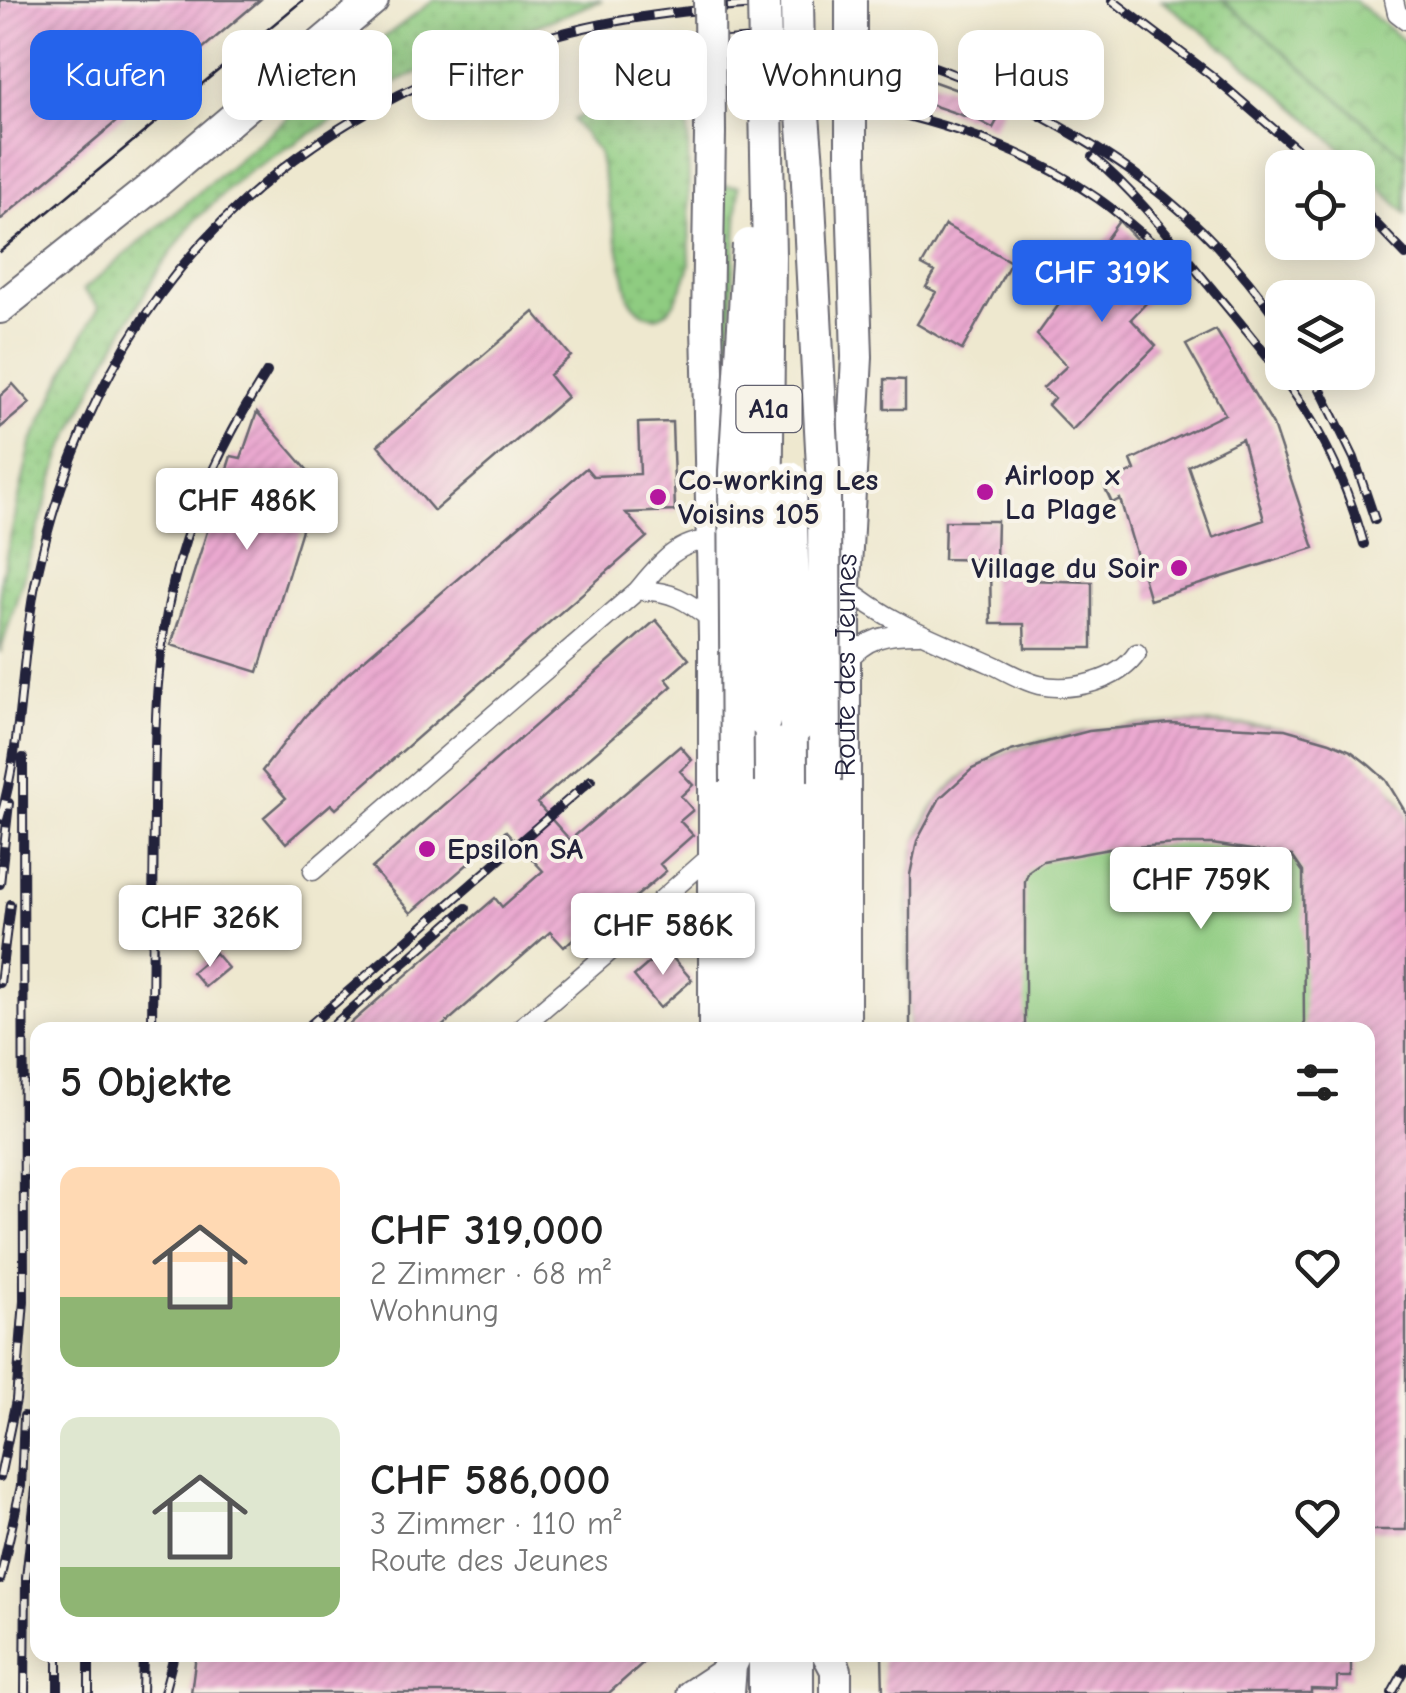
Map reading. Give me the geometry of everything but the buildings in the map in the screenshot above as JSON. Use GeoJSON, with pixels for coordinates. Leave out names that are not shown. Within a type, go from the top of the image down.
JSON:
{"type":"FeatureCollection","features":[{"type":"Feature","properties":{"kind":"highway","name":"A1a"},"geometry":{"type":"LineString","coordinates":[[764,0],[764,30]]}},
{"type":"Feature","properties":{"kind":"highway","name":"A1a"},"geometry":{"type":"LineString","coordinates":[[797,0],[798,30]]}},
{"type":"Feature","properties":{"kind":"highway"},"geometry":{"type":"LineString","coordinates":[[736,1022],[735,471],[762,120]]}},
{"type":"Feature","properties":{"kind":"highway","name":"A1a"},"geometry":{"type":"LineString","coordinates":[[764,1022],[769,292],[765,120]]}},
{"type":"Feature","properties":{"kind":"highway","name":"A1a"},"geometry":{"type":"LineString","coordinates":[[793,120],[790,160],[796,1022]]}},
{"type":"Feature","properties":{"kind":"highway"},"geometry":{"type":"LineString","coordinates":[[802,120],[823,430],[825,1022]]}},
{"type":"Feature","properties":{"kind":"highway"},"geometry":{"type":"LineString","coordinates":[[765,1662],[765,1693]]}},
{"type":"Feature","properties":{"kind":"highway"},"geometry":{"type":"LineString","coordinates":[[797,1662],[797,1693]]}},
{"type":"Feature","properties":{"kind":"main road"},"geometry":{"type":"LineString","coordinates":[[0,308],[149,189],[372,0]]}},
{"type":"Feature","properties":{"kind":"main road"},"geometry":{"type":"LineString","coordinates":[[709,0],[714,1022]]}},
{"type":"Feature","properties":{"kind":"main road","name":"Route des Jeunes"},"geometry":{"type":"LineString","coordinates":[[846,1022],[845,586],[857,357],[851,0]]}},
{"type":"Feature","properties":{"kind":"main road"},"geometry":{"type":"LineString","coordinates":[[711,540],[846,538]]}},
{"type":"Feature","properties":{"kind":"main road"},"geometry":{"type":"LineString","coordinates":[[832,1662],[836,1670],[836,1693]]}},
{"type":"Feature","properties":{"kind":"main road"},"geometry":{"type":"LineString","coordinates":[[690,1693],[732,1671]]}},
{"type":"Feature","properties":{"kind":"street"},"geometry":{"type":"LineString","coordinates":[[1394,0],[1397,12],[1406,20]]}},
{"type":"Feature","properties":{"kind":"street"},"geometry":{"type":"LineString","coordinates":[[313,871],[637,591],[676,550],[692,541],[711,540]]}},
{"type":"Feature","properties":{"kind":"street"},"geometry":{"type":"LineString","coordinates":[[845,586],[860,600],[923,634],[1036,684],[1089,683],[1130,665],[1137,653]]}},
{"type":"Feature","properties":{"kind":"street"},"geometry":{"type":"LineString","coordinates":[[637,591],[677,595],[713,620]]}},
{"type":"Feature","properties":{"kind":"street"},"geometry":{"type":"LineString","coordinates":[[845,663],[858,647],[878,636],[923,634]]}},
{"type":"Feature","properties":{"kind":"street"},"geometry":{"type":"LineString","coordinates":[[527,1022],[641,925],[662,900],[713,854]]}},
{"type":"Feature","properties":{"kind":"street"},"geometry":{"type":"LineString","coordinates":[[641,925],[670,921],[684,924],[714,951]]}},
{"type":"Feature","properties":{"kind":"green space"},"geometry":{"type":"Polygon","coordinates":[[[434,0],[602,0],[526,30],[412,30],[412,75],[392,84],[392,32],[434,0]]]}},
{"type":"Feature","properties":{"kind":"green space"},"geometry":{"type":"Polygon","coordinates":[[[1161,0],[1223,0],[1406,157],[1406,214],[1375,182],[1375,150],[1342,150],[1226,49],[1161,0]]]}},
{"type":"Feature","properties":{"kind":"green space"},"geometry":{"type":"Polygon","coordinates":[[[1223,0],[1354,0],[1406,42],[1406,157],[1223,0]]]}},
{"type":"Feature","properties":{"kind":"green space"},"geometry":{"type":"Polygon","coordinates":[[[579,117],[579,120],[688,120],[690,265],[675,301],[660,316],[640,311],[629,298],[598,152],[573,120],[579,117]]]}},
{"type":"Feature","properties":{"kind":"green space"},"geometry":{"type":"Polygon","coordinates":[[[285,120],[333,120],[246,173],[194,221],[156,274],[108,357],[62,452],[0,653],[0,584],[31,444],[99,307],[83,290],[285,120]]]}},
{"type":"Feature","properties":{"kind":"green space"},"geometry":{"type":"Polygon","coordinates":[[[724,185],[739,186],[725,417],[724,417],[724,185]]]}},
{"type":"Feature","properties":{"kind":"green space"},"geometry":{"type":"Polygon","coordinates":[[[1170,723],[1272,728],[1304,735],[1335,745],[1363,761],[1387,784],[1406,813],[1383,1370],[1375,1377],[1375,1022],[910,1022],[908,898],[914,855],[928,817],[950,787],[980,765],[1015,749],[1094,731],[1170,723]]]}},
{"type":"Feature","properties":{"kind":"tram line"},"geometry":{"type":"LineString","coordinates":[[0,252],[303,0]]}},
{"type":"Feature","properties":{"kind":"railway"},"geometry":{"type":"LineString","coordinates":[[1112,0],[1212,76],[1298,150]]}},
{"type":"Feature","properties":{"kind":"railway"},"geometry":{"type":"LineString","coordinates":[[559,34],[638,18],[774,4]]}},
{"type":"Feature","properties":{"kind":"railway"},"geometry":{"type":"LineString","coordinates":[[707,44],[774,38],[844,43],[896,54],[970,81],[1059,126],[1132,172],[1196,225],[1265,303]]}},
{"type":"Feature","properties":{"kind":"railway"},"geometry":{"type":"LineString","coordinates":[[0,819],[13,760],[36,580],[57,502],[84,428],[119,358],[160,294],[209,236],[265,183],[328,136],[412,89]]}},
{"type":"Feature","properties":{"kind":"railway"},"geometry":{"type":"LineString","coordinates":[[922,120],[1003,148],[1067,179],[1109,206],[1185,272]]}},
{"type":"Feature","properties":{"kind":"railway"},"geometry":{"type":"LineString","coordinates":[[1093,157],[1164,230],[1278,371],[1335,465],[1364,544]]}},
{"type":"Feature","properties":{"kind":"railway"},"geometry":{"type":"LineString","coordinates":[[1375,223],[1406,255]]}},
{"type":"Feature","properties":{"kind":"railway"},"geometry":{"type":"LineString","coordinates":[[152,1022],[156,722],[168,608],[181,552],[201,498],[224,447],[267,372]]}},
{"type":"Feature","properties":{"kind":"railway"},"geometry":{"type":"LineString","coordinates":[[1321,390],[1354,458],[1375,520]]}},
{"type":"Feature","properties":{"kind":"railway"},"geometry":{"type":"LineString","coordinates":[[0,1477],[16,1400],[24,1301],[23,758]]}},
{"type":"Feature","properties":{"kind":"railway"},"geometry":{"type":"LineString","coordinates":[[313,1022],[591,780]]}},
{"type":"Feature","properties":{"kind":"railway"},"geometry":{"type":"LineString","coordinates":[[0,884],[9,803]]}},
{"type":"Feature","properties":{"kind":"railway"},"geometry":{"type":"LineString","coordinates":[[0,983],[10,904]]}},
{"type":"Feature","properties":{"kind":"railway"},"geometry":{"type":"LineString","coordinates":[[337,1022],[466,908]]}},
{"type":"Feature","properties":{"kind":"railway"},"geometry":{"type":"LineString","coordinates":[[0,1580],[21,1486],[24,1416]]}},
{"type":"Feature","properties":{"kind":"railway"},"geometry":{"type":"LineString","coordinates":[[25,1693],[30,1542]]}},
{"type":"Feature","properties":{"kind":"railway"},"geometry":{"type":"LineString","coordinates":[[58,1662],[58,1693]]}},
{"type":"Feature","properties":{"kind":"railway"},"geometry":{"type":"LineString","coordinates":[[89,1662],[89,1693]]}},
{"type":"Feature","properties":{"kind":"railway"},"geometry":{"type":"LineString","coordinates":[[142,1693],[143,1662]]}},
{"type":"Feature","properties":{"kind":"railway"},"geometry":{"type":"LineString","coordinates":[[164,1693],[172,1662]]}},
{"type":"Feature","properties":{"kind":"railway"},"geometry":{"type":"LineString","coordinates":[[1392,1693],[1406,1668]]}},
{"type":"Feature","properties":{"kind":"place","name":"Airloop x La Plage"},"geometry":{"type":"Point","coordinates":[985,492]}},
{"type":"Feature","properties":{"kind":"place","name":"Co-working Les Voisins 105"},"geometry":{"type":"Point","coordinates":[658,497]}},
{"type":"Feature","properties":{"kind":"place","name":"Village du Soir"},"geometry":{"type":"Point","coordinates":[1179,568]}},
{"type":"Feature","properties":{"kind":"place","name":"Epsilon SA"},"geometry":{"type":"Point","coordinates":[427,849]}}]}
